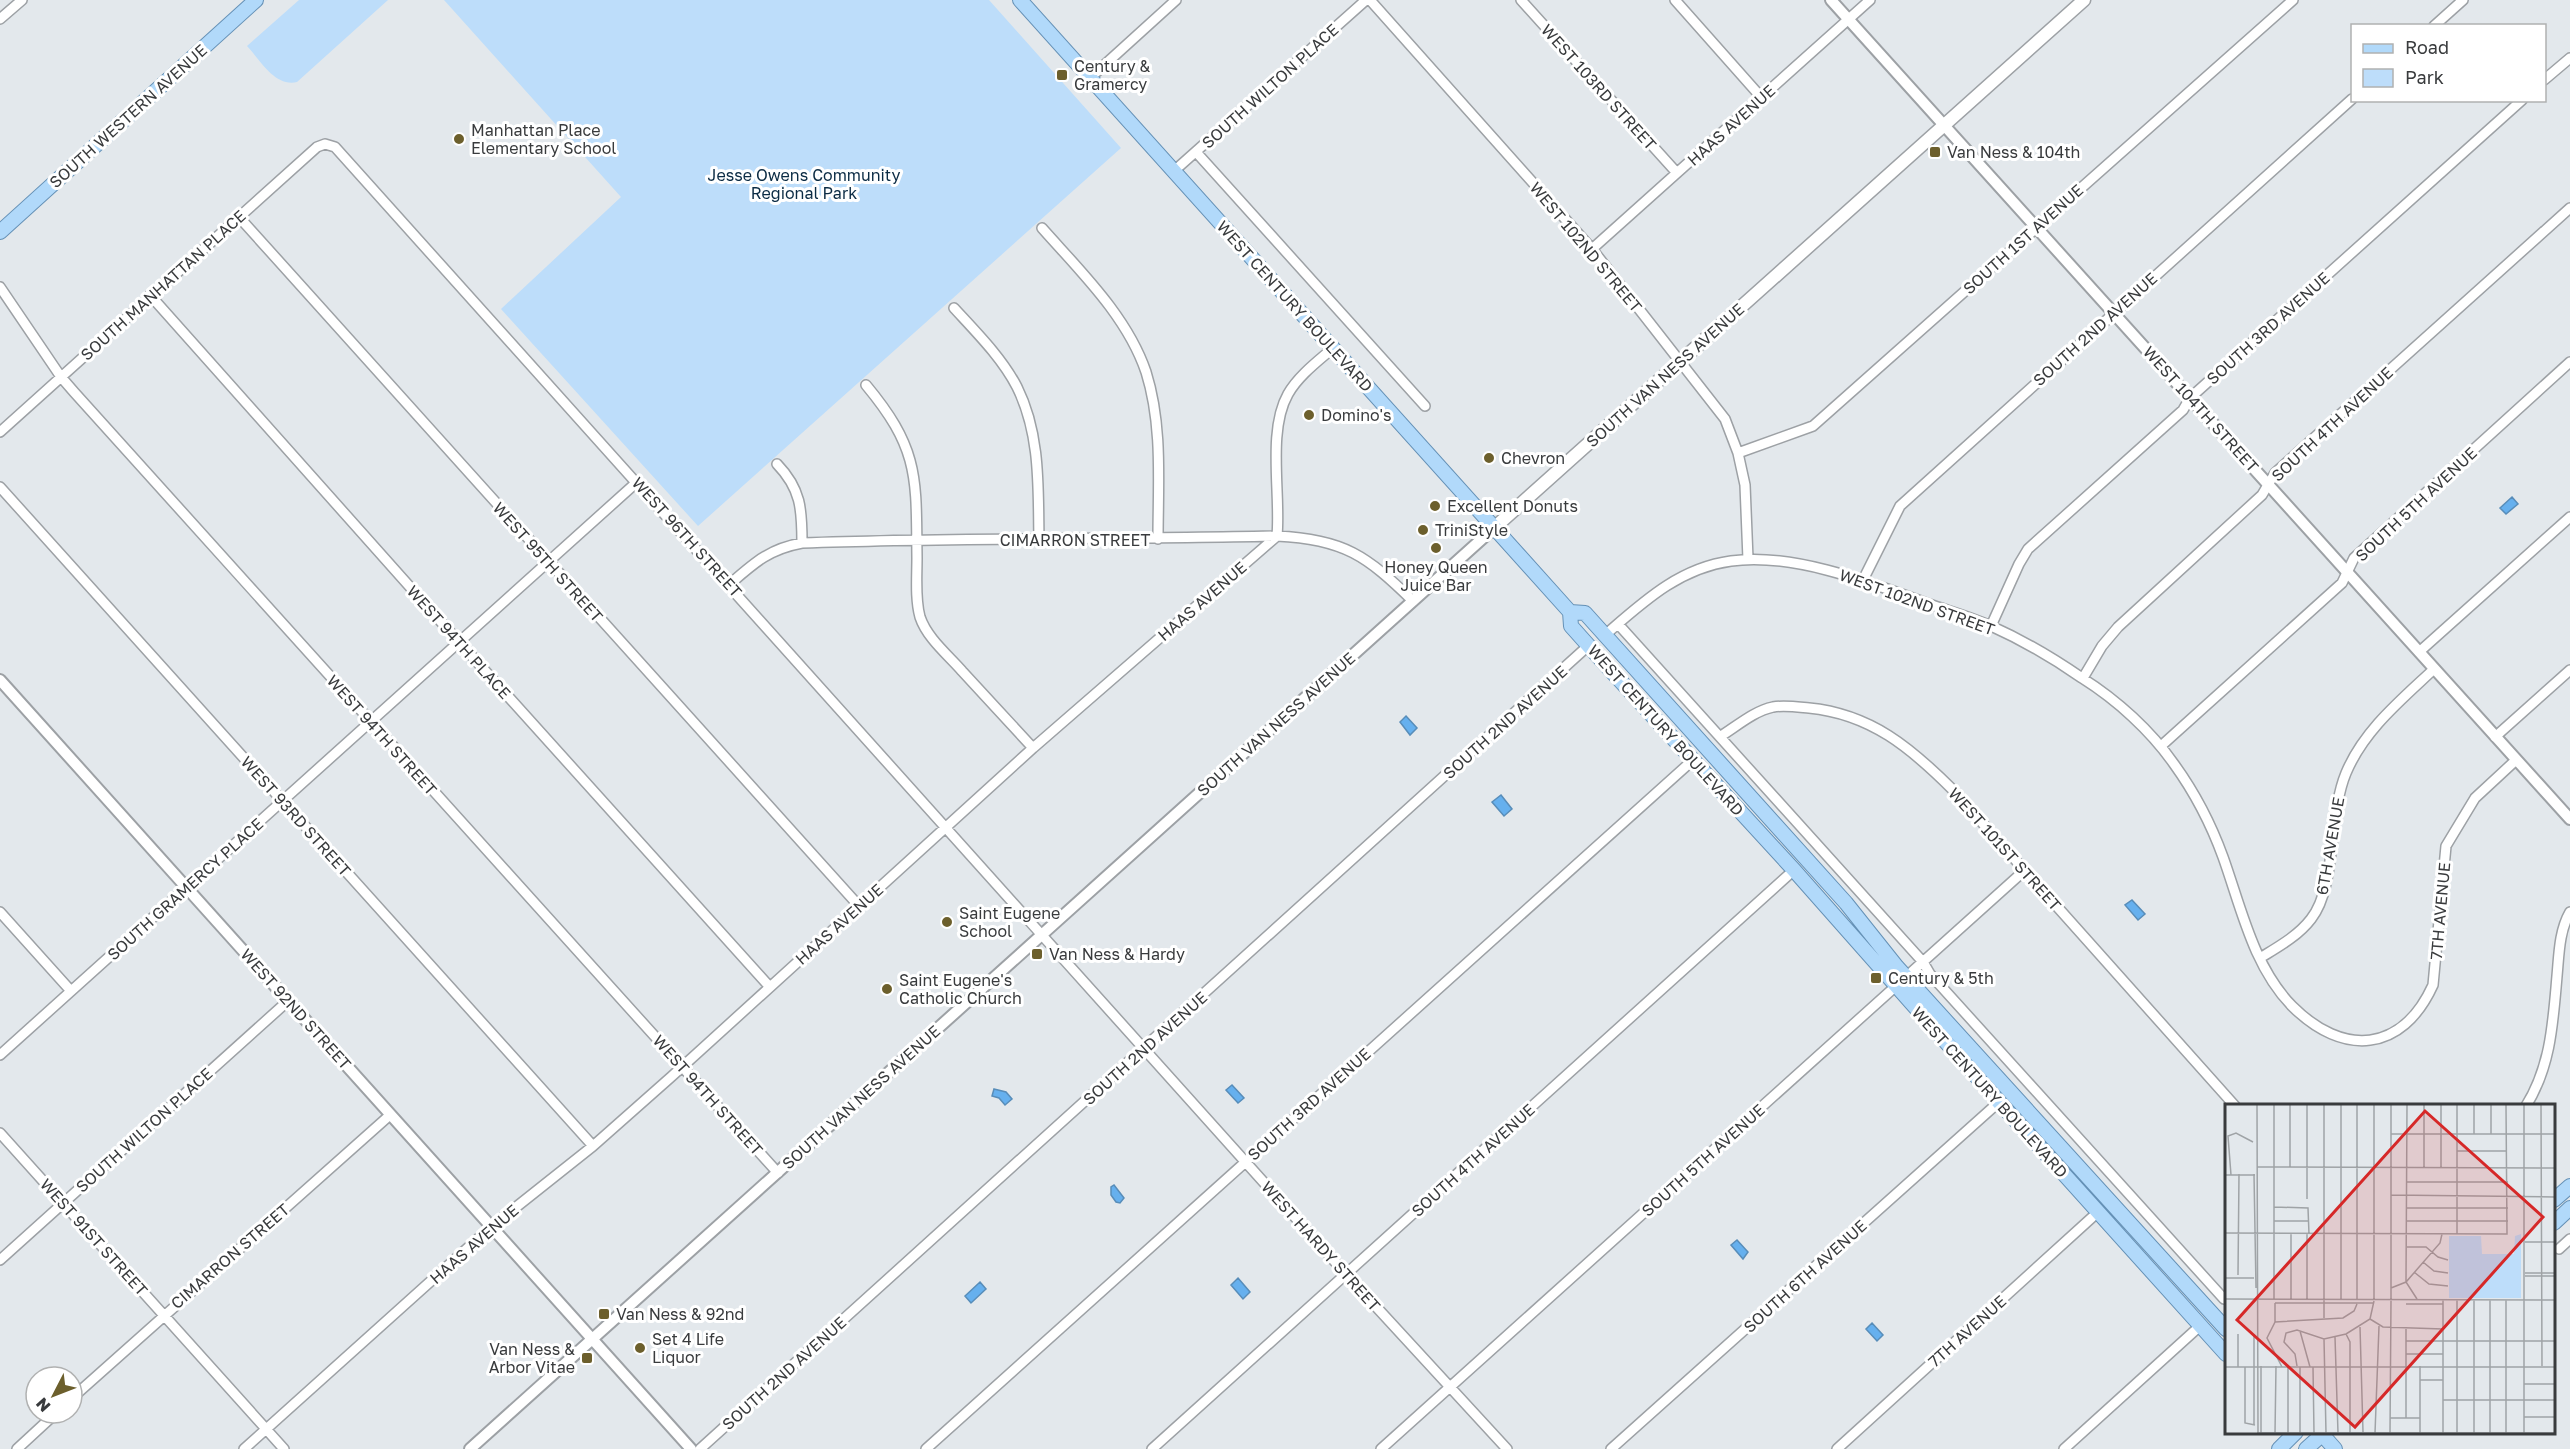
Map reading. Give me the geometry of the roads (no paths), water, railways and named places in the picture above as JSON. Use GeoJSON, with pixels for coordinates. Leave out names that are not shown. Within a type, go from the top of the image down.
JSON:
{"type":"FeatureCollection","features":[{"type":"Feature","properties":{"kind":"main road","name":"SOUTH WESTERN AVENUE"},"geometry":{"type":"LineString","coordinates":[[0,232],[255,0]]}},
{"type":"Feature","properties":{"kind":"main road","name":"WEST CENTURY BOULEVARD"},"geometry":{"type":"LineString","coordinates":[[1020,0],[1570,612],[1571,626],[1588,646],[1794,870],[1902,981],[2225,1328]]}},
{"type":"Feature","properties":{"kind":"main road","name":"SOUTH VAN NESS AVENUE"},"geometry":{"type":"LineString","coordinates":[[1494,528],[2084,0]]}},
{"type":"Feature","properties":{"kind":"main road","name":"WEST CENTURY BOULEVARD"},"geometry":{"type":"LineString","coordinates":[[1570,612],[1585,614],[1605,635],[1846,903],[1902,981],[1999,1102],[2225,1353]]}},
{"type":"Feature","properties":{"kind":"main road"},"geometry":{"type":"LineString","coordinates":[[2555,1198],[2570,1186]]}},
{"type":"Feature","properties":{"kind":"main road"},"geometry":{"type":"LineString","coordinates":[[2555,1221],[2570,1208]]}},
{"type":"Feature","properties":{"kind":"main road"},"geometry":{"type":"LineString","coordinates":[[2279,1449],[2293,1434]]}},
{"type":"Feature","properties":{"kind":"main road"},"geometry":{"type":"LineString","coordinates":[[2295,1434],[2307,1449],[2321,1434]]}},
{"type":"Feature","properties":{"kind":"main road"},"geometry":{"type":"LineString","coordinates":[[2323,1434],[2335,1449]]}},
{"type":"Feature","properties":{"kind":"street"},"geometry":{"type":"LineString","coordinates":[[0,19],[22,0]]}},
{"type":"Feature","properties":{"kind":"street"},"geometry":{"type":"LineString","coordinates":[[1090,78],[1176,0]]}},
{"type":"Feature","properties":{"kind":"street","name":"SOUTH WILTON PLACE"},"geometry":{"type":"LineString","coordinates":[[1174,171],[1368,0]]}},
{"type":"Feature","properties":{"kind":"street","name":"WEST 102ND STREET"},"geometry":{"type":"LineString","coordinates":[[1368,0],[1592,249],[1725,419],[1738,453],[1745,485],[1748,559],[1802,565],[1863,580],[1991,626],[2083,678],[2114,701],[2161,746],[2193,792],[2207,817],[2260,958],[2282,995],[2318,1028],[2336,1036],[2366,1041],[2389,1034]]}},
{"type":"Feature","properties":{"kind":"street","name":"WEST 103RD STREET"},"geometry":{"type":"LineString","coordinates":[[1521,0],[1677,173]]}},
{"type":"Feature","properties":{"kind":"street"},"geometry":{"type":"LineString","coordinates":[[1675,0],[1761,98]]}},
{"type":"Feature","properties":{"kind":"street","name":"WEST 104TH STREET"},"geometry":{"type":"LineString","coordinates":[[1831,0],[2570,819]]}},
{"type":"Feature","properties":{"kind":"street","name":"HAAS AVENUE"},"geometry":{"type":"LineString","coordinates":[[1592,249],[1870,0]]}},
{"type":"Feature","properties":{"kind":"street","name":"SOUTH 1ST AVENUE"},"geometry":{"type":"LineString","coordinates":[[1738,453],[1813,426],[2293,0]]}},
{"type":"Feature","properties":{"kind":"street"},"geometry":{"type":"LineString","coordinates":[[2436,24],[2463,0]]}},
{"type":"Feature","properties":{"kind":"street"},"geometry":{"type":"LineString","coordinates":[[2546,78],[2570,57]]}},
{"type":"Feature","properties":{"kind":"street","name":"SOUTH 2ND AVENUE"},"geometry":{"type":"LineString","coordinates":[[1863,580],[1900,506],[2351,100]]}},
{"type":"Feature","properties":{"kind":"street","name":"SOUTH 3RD AVENUE"},"geometry":{"type":"LineString","coordinates":[[1991,626],[2028,549],[2183,410],[2190,398],[2520,102]]}},
{"type":"Feature","properties":{"kind":"street","name":"SOUTH MANHATTAN PLACE"},"geometry":{"type":"LineString","coordinates":[[0,432],[317,147],[329,144]]}},
{"type":"Feature","properties":{"kind":"street","name":"WEST 96TH STREET"},"geometry":{"type":"LineString","coordinates":[[329,144],[340,152],[730,584],[1042,934]]}},
{"type":"Feature","properties":{"kind":"street","name":"WEST CENTURY BOULEVARD"},"geometry":{"type":"LineString","coordinates":[[1196,152],[1425,405]]}},
{"type":"Feature","properties":{"kind":"street","name":"SOUTH 4TH AVENUE"},"geometry":{"type":"LineString","coordinates":[[2083,678],[2102,646],[2118,627],[2262,495],[2276,473],[2570,208]]}},
{"type":"Feature","properties":{"kind":"street","name":"WEST 95TH STREET"},"geometry":{"type":"LineString","coordinates":[[239,217],[859,906]]}},
{"type":"Feature","properties":{"kind":"street"},"geometry":{"type":"LineString","coordinates":[[1042,228],[1118,319],[1145,370],[1157,429],[1158,539]]}},
{"type":"Feature","properties":{"kind":"street","name":"WEST 94TH STREET"},"geometry":{"type":"LineString","coordinates":[[0,286],[61,377],[777,1173]]}},
{"type":"Feature","properties":{"kind":"street","name":"WEST 94TH PLACE"},"geometry":{"type":"LineString","coordinates":[[150,295],[459,643],[770,986]]}},
{"type":"Feature","properties":{"kind":"street"},"geometry":{"type":"LineString","coordinates":[[954,308],[1004,366],[1017,388],[1027,415],[1034,440],[1038,473],[1039,541]]}},
{"type":"Feature","properties":{"kind":"street"},"geometry":{"type":"LineString","coordinates":[[1277,537],[1278,435],[1283,406],[1290,392],[1333,348]]}},
{"type":"Feature","properties":{"kind":"street","name":"SOUTH 5TH AVENUE"},"geometry":{"type":"LineString","coordinates":[[2161,746],[2342,584],[2354,558],[2570,362]]}},
{"type":"Feature","properties":{"kind":"street"},"geometry":{"type":"LineString","coordinates":[[866,385],[896,424],[907,448],[916,488],[920,617],[929,633],[1033,748]]}},
{"type":"Feature","properties":{"kind":"street"},"geometry":{"type":"LineString","coordinates":[[777,464],[795,487],[800,500],[802,543]]}},
{"type":"Feature","properties":{"kind":"street","name":"SOUTH GRAMERCY PLACE"},"geometry":{"type":"LineString","coordinates":[[0,1055],[637,483]]}},
{"type":"Feature","properties":{"kind":"street","name":"WEST 93RD STREET"},"geometry":{"type":"LineString","coordinates":[[0,487],[592,1146]]}},
{"type":"Feature","properties":{"kind":"street"},"geometry":{"type":"LineString","coordinates":[[2419,652],[2570,517]]}},
{"type":"Feature","properties":{"kind":"street","name":"SOUTH VAN NESS AVENUE"},"geometry":{"type":"LineString","coordinates":[[470,1449],[1494,528]]}},
{"type":"Feature","properties":{"kind":"street","name":"HAAS AVENUE"},"geometry":{"type":"LineString","coordinates":[[244,1449],[491,1227],[592,1146],[683,1067],[1033,748],[1277,537]]}},
{"type":"Feature","properties":{"kind":"street","name":"CIMARRON STREET"},"geometry":{"type":"LineString","coordinates":[[730,584],[768,552],[802,543],[917,539],[1039,541],[1306,537],[1334,543],[1372,563],[1413,601]]}},
{"type":"Feature","properties":{"kind":"street"},"geometry":{"type":"LineString","coordinates":[[1605,635],[1665,585],[1705,566],[1748,559]]}},
{"type":"Feature","properties":{"kind":"street","name":"WEST CENTURY BOULEVARD"},"geometry":{"type":"LineString","coordinates":[[1618,624],[1923,962],[1930,974],[2225,1297]]}},
{"type":"Feature","properties":{"kind":"street","name":"SOUTH 2ND AVENUE"},"geometry":{"type":"LineString","coordinates":[[700,1449],[1588,646]]}},
{"type":"Feature","properties":{"kind":"street","name":"6TH AVENUE"},"geometry":{"type":"LineString","coordinates":[[2260,958],[2281,946],[2312,919],[2321,901],[2329,871],[2337,799],[2346,772],[2369,734],[2434,669]]}},
{"type":"Feature","properties":{"kind":"street"},"geometry":{"type":"LineString","coordinates":[[2495,737],[2570,670]]}},
{"type":"Feature","properties":{"kind":"street","name":"WEST 92ND STREET"},"geometry":{"type":"LineString","coordinates":[[0,680],[691,1449]]}},
{"type":"Feature","properties":{"kind":"street","name":"WEST 101ST STREET"},"geometry":{"type":"LineString","coordinates":[[1721,736],[1757,713],[1773,707],[1820,709],[1842,714],[1876,728],[1904,744],[1928,765],[2025,870],[2233,1104]]}},
{"type":"Feature","properties":{"kind":"street","name":"SOUTH 3RD AVENUE"},"geometry":{"type":"LineString","coordinates":[[926,1449],[1693,760]]}},
{"type":"Feature","properties":{"kind":"street","name":"7TH AVENUE"},"geometry":{"type":"LineString","coordinates":[[2389,1034],[2419,1011],[2433,985],[2446,846],[2475,798],[2516,760]]}},
{"type":"Feature","properties":{"kind":"street","name":"SOUTH 4TH AVENUE"},"geometry":{"type":"LineString","coordinates":[[1152,1449],[1794,870]]}},
{"type":"Feature","properties":{"kind":"street","name":"SOUTH 5TH AVENUE"},"geometry":{"type":"LineString","coordinates":[[1381,1449],[2025,870]]}},
{"type":"Feature","properties":{"kind":"street"},"geometry":{"type":"LineString","coordinates":[[0,912],[71,991]]}},
{"type":"Feature","properties":{"kind":"street"},"geometry":{"type":"LineString","coordinates":[[2527,1104],[2542,1076],[2549,1051],[2561,934],[2570,912]]}},
{"type":"Feature","properties":{"kind":"street","name":"WEST HARDY STREET"},"geometry":{"type":"LineString","coordinates":[[1042,934],[1346,1274],[1507,1449]]}},
{"type":"Feature","properties":{"kind":"street","name":"SOUTH WILTON PLACE"},"geometry":{"type":"LineString","coordinates":[[0,1260],[289,1000]]}},
{"type":"Feature","properties":{"kind":"street","name":"SOUTH 6TH AVENUE"},"geometry":{"type":"LineString","coordinates":[[1611,1449],[1999,1102]]}},
{"type":"Feature","properties":{"kind":"street","name":"CIMARRON STREET"},"geometry":{"type":"LineString","coordinates":[[84,1387],[390,1115]]}},
{"type":"Feature","properties":{"kind":"street","name":"WEST 91ST STREET"},"geometry":{"type":"LineString","coordinates":[[0,1133],[284,1449]]}},
{"type":"Feature","properties":{"kind":"street","name":"7TH AVENUE"},"geometry":{"type":"LineString","coordinates":[[1836,1449],[2098,1212]]}},
{"type":"Feature","properties":{"kind":"street"},"geometry":{"type":"LineString","coordinates":[[2559,1249],[2570,1239]]}},
{"type":"Feature","properties":{"kind":"street"},"geometry":{"type":"LineString","coordinates":[[2210,1310],[2225,1297]]}},
{"type":"Feature","properties":{"kind":"street"},"geometry":{"type":"LineString","coordinates":[[2064,1449],[2201,1325]]}},
{"type":"Feature","properties":{"kind":"street"},"geometry":{"type":"LineString","coordinates":[[16,1449],[43,1425]]}},
{"type":"Feature","properties":{"kind":"water"},"geometry":{"type":"Polygon","coordinates":[[[2512,497],[2518,504],[2506,514],[2500,508],[2512,497]]]}},
{"type":"Feature","properties":{"kind":"water"},"geometry":{"type":"Polygon","coordinates":[[[1406,716],[1417,728],[1410,735],[1400,722],[1406,716]]]}},
{"type":"Feature","properties":{"kind":"water"},"geometry":{"type":"Polygon","coordinates":[[[1501,795],[1512,809],[1504,816],[1492,802],[1501,795]]]}},
{"type":"Feature","properties":{"kind":"water"},"geometry":{"type":"Polygon","coordinates":[[[2132,900],[2145,914],[2138,920],[2125,905],[2132,900]]]}},
{"type":"Feature","properties":{"kind":"water"},"geometry":{"type":"Polygon","coordinates":[[[1232,1085],[1244,1098],[1238,1103],[1226,1090],[1232,1085]]]}},
{"type":"Feature","properties":{"kind":"water"},"geometry":{"type":"Polygon","coordinates":[[[994,1089],[1006,1092],[1012,1099],[1005,1105],[999,1098],[992,1096],[994,1089]]]}},
{"type":"Feature","properties":{"kind":"water"},"geometry":{"type":"Polygon","coordinates":[[[1114,1185],[1124,1198],[1120,1203],[1116,1202],[1111,1195],[1111,1187],[1114,1185]]]}},
{"type":"Feature","properties":{"kind":"water"},"geometry":{"type":"Polygon","coordinates":[[[1737,1240],[1748,1252],[1743,1259],[1731,1245],[1737,1240]]]}},
{"type":"Feature","properties":{"kind":"water"},"geometry":{"type":"Polygon","coordinates":[[[1238,1278],[1250,1292],[1243,1299],[1231,1285],[1238,1278]]]}},
{"type":"Feature","properties":{"kind":"water"},"geometry":{"type":"Polygon","coordinates":[[[980,1282],[986,1289],[971,1303],[965,1296],[980,1282]]]}},
{"type":"Feature","properties":{"kind":"water"},"geometry":{"type":"Polygon","coordinates":[[[1872,1323],[1883,1335],[1877,1341],[1866,1329],[1872,1323]]]}},
{"type":"Feature","properties":{"kind":"place","name":"Century & Gramercy"},"geometry":{"type":"Point","coordinates":[1062,75]}},
{"type":"Feature","properties":{"kind":"place","name":"Manhattan Place Elementary School"},"geometry":{"type":"Point","coordinates":[459,139]}},
{"type":"Feature","properties":{"kind":"place","name":"Van Ness & 104th"},"geometry":{"type":"Point","coordinates":[1935,152]}},
{"type":"Feature","properties":{"kind":"place","name":"Domino's"},"geometry":{"type":"Point","coordinates":[1309,415]}},
{"type":"Feature","properties":{"kind":"place","name":"Chevron"},"geometry":{"type":"Point","coordinates":[1489,458]}},
{"type":"Feature","properties":{"kind":"place","name":"Excellent Donuts"},"geometry":{"type":"Point","coordinates":[1435,506]}},
{"type":"Feature","properties":{"kind":"place","name":"TriniStyle"},"geometry":{"type":"Point","coordinates":[1423,530]}},
{"type":"Feature","properties":{"kind":"place","name":"Honey Queen Juice Bar"},"geometry":{"type":"Point","coordinates":[1436,548]}},
{"type":"Feature","properties":{"kind":"place","name":"Saint Eugene School"},"geometry":{"type":"Point","coordinates":[947,922]}},
{"type":"Feature","properties":{"kind":"place","name":"Van Ness & Hardy"},"geometry":{"type":"Point","coordinates":[1037,954]}},
{"type":"Feature","properties":{"kind":"place","name":"Century & 5th"},"geometry":{"type":"Point","coordinates":[1876,978]}},
{"type":"Feature","properties":{"kind":"place","name":"Saint Eugene's Catholic Church"},"geometry":{"type":"Point","coordinates":[887,989]}},
{"type":"Feature","properties":{"kind":"place","name":"Van Ness & 92nd"},"geometry":{"type":"Point","coordinates":[604,1314]}},
{"type":"Feature","properties":{"kind":"place","name":"Set 4 Life Liquor"},"geometry":{"type":"Point","coordinates":[640,1348]}},
{"type":"Feature","properties":{"kind":"place","name":"Van Ness & Arbor Vitae"},"geometry":{"type":"Point","coordinates":[587,1358]}},
{"type":"Feature","properties":{"kind":"park label","name":"Jesse Owens Community Regional Park"},"geometry":{"type":"Point","coordinates":[804,184]}}]}
